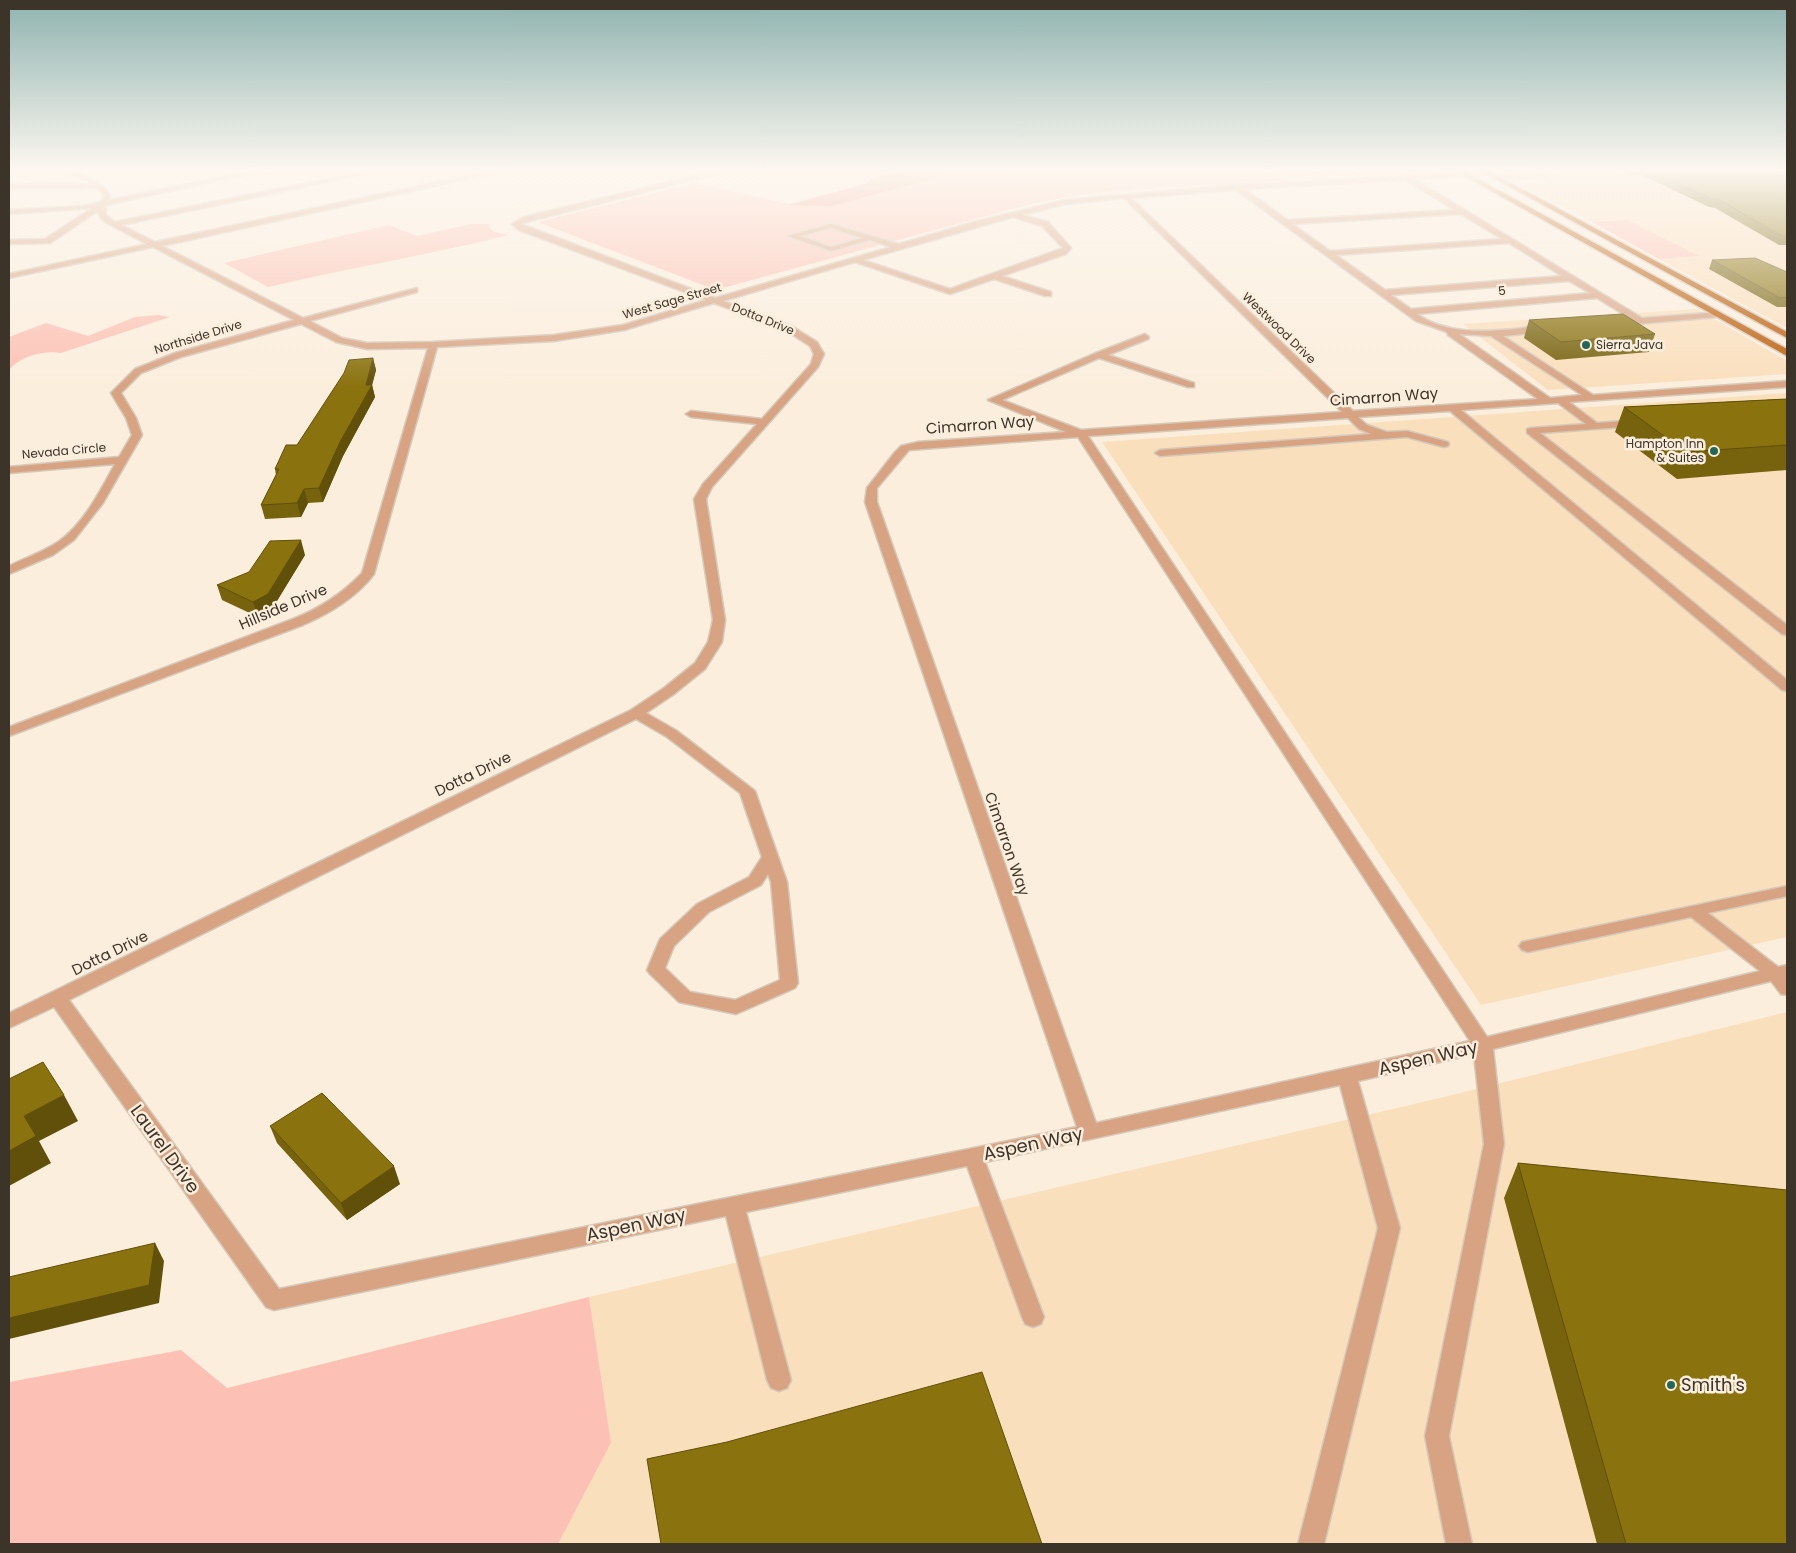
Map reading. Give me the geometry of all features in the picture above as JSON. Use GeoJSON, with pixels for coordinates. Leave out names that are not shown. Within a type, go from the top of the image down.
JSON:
{"type":"FeatureCollection","features":[{"type":"Feature","properties":{"kind":"main road"},"geometry":{"type":"LineString","coordinates":[[1586,241],[1787,353]]}},
{"type":"Feature","properties":{"kind":"main road"},"geometry":{"type":"LineString","coordinates":[[1614,241],[1787,335]]}},
{"type":"Feature","properties":{"kind":"street"},"geometry":{"type":"LineString","coordinates":[[9,242],[29,241]]}},
{"type":"Feature","properties":{"kind":"street","name":"West Sage Street"},"geometry":{"type":"LineString","coordinates":[[145,241],[339,340],[367,346],[433,345],[590,334],[624,327],[918,241]]}},
{"type":"Feature","properties":{"kind":"street"},"geometry":{"type":"LineString","coordinates":[[9,276],[174,241]]}},
{"type":"Feature","properties":{"kind":"street","name":"Dotta Drive"},"geometry":{"type":"LineString","coordinates":[[9,1021],[636,712],[669,691],[700,666],[715,642],[720,620],[700,499],[707,486],[816,365],[819,354],[814,344],[803,336],[558,241]]}},
{"type":"Feature","properties":{"kind":"street"},"geometry":{"type":"LineString","coordinates":[[808,241],[831,249],[858,241]]}},
{"type":"Feature","properties":{"kind":"street"},"geometry":{"type":"LineString","coordinates":[[881,241],[899,247]]}},
{"type":"Feature","properties":{"kind":"street"},"geometry":{"type":"LineString","coordinates":[[856,260],[950,292],[1063,252],[1067,248],[1061,241]]}},
{"type":"Feature","properties":{"kind":"street","name":"Westwood Drive"},"geometry":{"type":"LineString","coordinates":[[1172,241],[1363,428],[1384,435]]}},
{"type":"Feature","properties":{"kind":"street"},"geometry":{"type":"LineString","coordinates":[[1312,241],[1408,312],[1436,328],[1485,335],[1553,329]]}},
{"type":"Feature","properties":{"kind":"street"},"geometry":{"type":"LineString","coordinates":[[1328,253],[1511,242],[1640,321]]}},
{"type":"Feature","properties":{"kind":"street"},"geometry":{"type":"LineString","coordinates":[[995,277],[1048,294]]}},
{"type":"Feature","properties":{"kind":"street"},"geometry":{"type":"LineString","coordinates":[[1383,293],[1571,278]]}},
{"type":"Feature","properties":{"kind":"street","name":"Northside Drive"},"geometry":{"type":"LineString","coordinates":[[9,570],[43,555],[69,539],[84,524],[137,435],[134,420],[122,406],[116,393],[138,371],[178,354],[414,290]]}},
{"type":"Feature","properties":{"kind":"street","name":"5"},"geometry":{"type":"LineString","coordinates":[[1408,312],[1598,295]]}},
{"type":"Feature","properties":{"kind":"street"},"geometry":{"type":"LineString","coordinates":[[1602,324],[1717,314]]}},
{"type":"Feature","properties":{"kind":"street"},"geometry":{"type":"LineString","coordinates":[[1448,331],[1548,401]]}},
{"type":"Feature","properties":{"kind":"street"},"geometry":{"type":"LineString","coordinates":[[1494,334],[1592,398]]}},
{"type":"Feature","properties":{"kind":"street"},"geometry":{"type":"LineString","coordinates":[[1145,337],[993,400],[1081,434],[1483,1046],[1494,1144],[1437,1436],[1459,1544]]}},
{"type":"Feature","properties":{"kind":"street","name":"Hillside Drive"},"geometry":{"type":"LineString","coordinates":[[9,732],[298,622],[322,612],[352,593],[368,574],[433,345]]}},
{"type":"Feature","properties":{"kind":"street"},"geometry":{"type":"LineString","coordinates":[[1099,355],[1191,386]]}},
{"type":"Feature","properties":{"kind":"street","name":"Cimarron Way"},"geometry":{"type":"LineString","coordinates":[[1089,1132],[872,502],[872,488],[905,448],[918,445],[1081,434],[1262,433],[1351,415],[1787,384]]}},
{"type":"Feature","properties":{"kind":"street"},"geometry":{"type":"LineString","coordinates":[[1560,400],[1595,426]]}},
{"type":"Feature","properties":{"kind":"street"},"geometry":{"type":"LineString","coordinates":[[1453,408],[1787,687]]}},
{"type":"Feature","properties":{"kind":"street"},"geometry":{"type":"LineString","coordinates":[[691,414],[763,422]]}},
{"type":"Feature","properties":{"kind":"street"},"geometry":{"type":"LineString","coordinates":[[1643,423],[1531,431],[1787,631]]}},
{"type":"Feature","properties":{"kind":"street"},"geometry":{"type":"LineString","coordinates":[[1160,453],[1262,433],[1407,434],[1444,444]]}},
{"type":"Feature","properties":{"kind":"street","name":"Nevada Circle"},"geometry":{"type":"LineString","coordinates":[[9,470],[122,460]]}},
{"type":"Feature","properties":{"kind":"street"},"geometry":{"type":"LineString","coordinates":[[636,712],[672,734],[747,791],[779,882],[789,983],[736,1007],[685,997],[656,970],[666,943],[704,908],[754,881],[770,857]]}},
{"type":"Feature","properties":{"kind":"street"},"geometry":{"type":"LineString","coordinates":[[1528,946],[1787,891]]}},
{"type":"Feature","properties":{"kind":"street"},"geometry":{"type":"LineString","coordinates":[[1694,911],[1783,978]]}},
{"type":"Feature","properties":{"kind":"street","name":"Aspen Way"},"geometry":{"type":"LineString","coordinates":[[274,1300],[1089,1132],[1783,978]]}},
{"type":"Feature","properties":{"kind":"street","name":"Laurel Drive"},"geometry":{"type":"LineString","coordinates":[[56,997],[274,1300]]}},
{"type":"Feature","properties":{"kind":"street"},"geometry":{"type":"LineString","coordinates":[[1311,1544],[1389,1228],[1347,1076]]}},
{"type":"Feature","properties":{"kind":"street"},"geometry":{"type":"LineString","coordinates":[[973,1156],[1033,1317]]}},
{"type":"Feature","properties":{"kind":"street"},"geometry":{"type":"LineString","coordinates":[[734,1205],[779,1380]]}},
{"type":"Feature","properties":{"kind":"shaded area"},"geometry":{"type":"Polygon","coordinates":[[[317,241],[481,241],[268,287],[224,263],[317,241]]]}},
{"type":"Feature","properties":{"kind":"shaded area"},"geometry":{"type":"Polygon","coordinates":[[[589,241],[893,241],[726,287],[711,288],[589,241]]]}},
{"type":"Feature","properties":{"kind":"shaded area"},"geometry":{"type":"Polygon","coordinates":[[[1627,241],[1670,241],[1699,256],[1659,259],[1627,241]]]}},
{"type":"Feature","properties":{"kind":"shaded area"},"geometry":{"type":"Polygon","coordinates":[[[1669,241],[1787,241],[1787,328],[1659,259],[1698,256],[1669,241]]]}},
{"type":"Feature","properties":{"kind":"shaded area"},"geometry":{"type":"Polygon","coordinates":[[[1697,309],[1787,361],[1787,374],[1548,390],[1463,324],[1697,309]]]}},
{"type":"Feature","properties":{"kind":"shaded area"},"geometry":{"type":"Polygon","coordinates":[[[158,315],[170,317],[61,353],[47,352],[33,355],[19,361],[9,370],[9,337],[46,323],[88,336],[135,317],[158,315]]]}},
{"type":"Feature","properties":{"kind":"shaded area"},"geometry":{"type":"Polygon","coordinates":[[[1787,393],[1787,937],[1481,1005],[1102,442],[1787,393]]]}},
{"type":"Feature","properties":{"kind":"shaded area"},"geometry":{"type":"Polygon","coordinates":[[[1787,1012],[1787,1544],[558,1544],[611,1443],[589,1297],[1448,1096],[1787,1012]]]}},
{"type":"Feature","properties":{"kind":"shaded area"},"geometry":{"type":"Polygon","coordinates":[[[589,1297],[611,1443],[558,1544],[9,1544],[9,1382],[181,1350],[227,1388],[589,1297]]]}},
{"type":"Feature","properties":{"kind":"building"},"geometry":{"type":"Polygon","coordinates":[[[1755,258],[1787,272],[1787,297],[1780,298],[1712,260],[1755,258]]]}},
{"type":"Feature","properties":{"kind":"building"},"geometry":{"type":"Polygon","coordinates":[[[1623,314],[1655,334],[1561,342],[1529,320],[1623,314]]]}},
{"type":"Feature","properties":{"kind":"building"},"geometry":{"type":"Polygon","coordinates":[[[373,358],[366,385],[372,385],[340,442],[319,488],[304,489],[297,503],[261,505],[279,469],[275,469],[286,445],[297,445],[344,373],[349,360],[373,358]]]}},
{"type":"Feature","properties":{"kind":"building"},"geometry":{"type":"Polygon","coordinates":[[[1787,399],[1787,445],[1686,452],[1624,407],[1787,399]]]}},
{"type":"Feature","properties":{"kind":"building"},"geometry":{"type":"Polygon","coordinates":[[[301,540],[268,594],[253,602],[217,585],[249,572],[270,541],[301,540]]]}},
{"type":"Feature","properties":{"kind":"building"},"geometry":{"type":"Polygon","coordinates":[[[43,1062],[64,1095],[24,1116],[36,1136],[9,1151],[9,1079],[43,1062]]]}},
{"type":"Feature","properties":{"kind":"building"},"geometry":{"type":"Polygon","coordinates":[[[322,1093],[394,1166],[341,1203],[270,1126],[322,1093]]]}},
{"type":"Feature","properties":{"kind":"building","name":"Smith's"},"geometry":{"type":"Polygon","coordinates":[[[1518,1163],[1787,1190],[1787,1544],[1626,1544],[1518,1163]]]}},
{"type":"Feature","properties":{"kind":"building"},"geometry":{"type":"Polygon","coordinates":[[[155,1243],[149,1285],[9,1318],[9,1277],[155,1243]]]}},
{"type":"Feature","properties":{"kind":"building"},"geometry":{"type":"Polygon","coordinates":[[[982,1372],[1042,1544],[661,1544],[647,1459],[727,1442],[982,1372]]]}},
{"type":"Feature","properties":{"kind":"place","name":"Sierra Java"},"geometry":{"type":"Point","coordinates":[1586,345]}},
{"type":"Feature","properties":{"kind":"place","name":"Hampton Inn & Suites"},"geometry":{"type":"Point","coordinates":[1714,451]}},
{"type":"Feature","properties":{"kind":"place","name":"Smith's"},"geometry":{"type":"Point","coordinates":[1671,1385]}}]}
